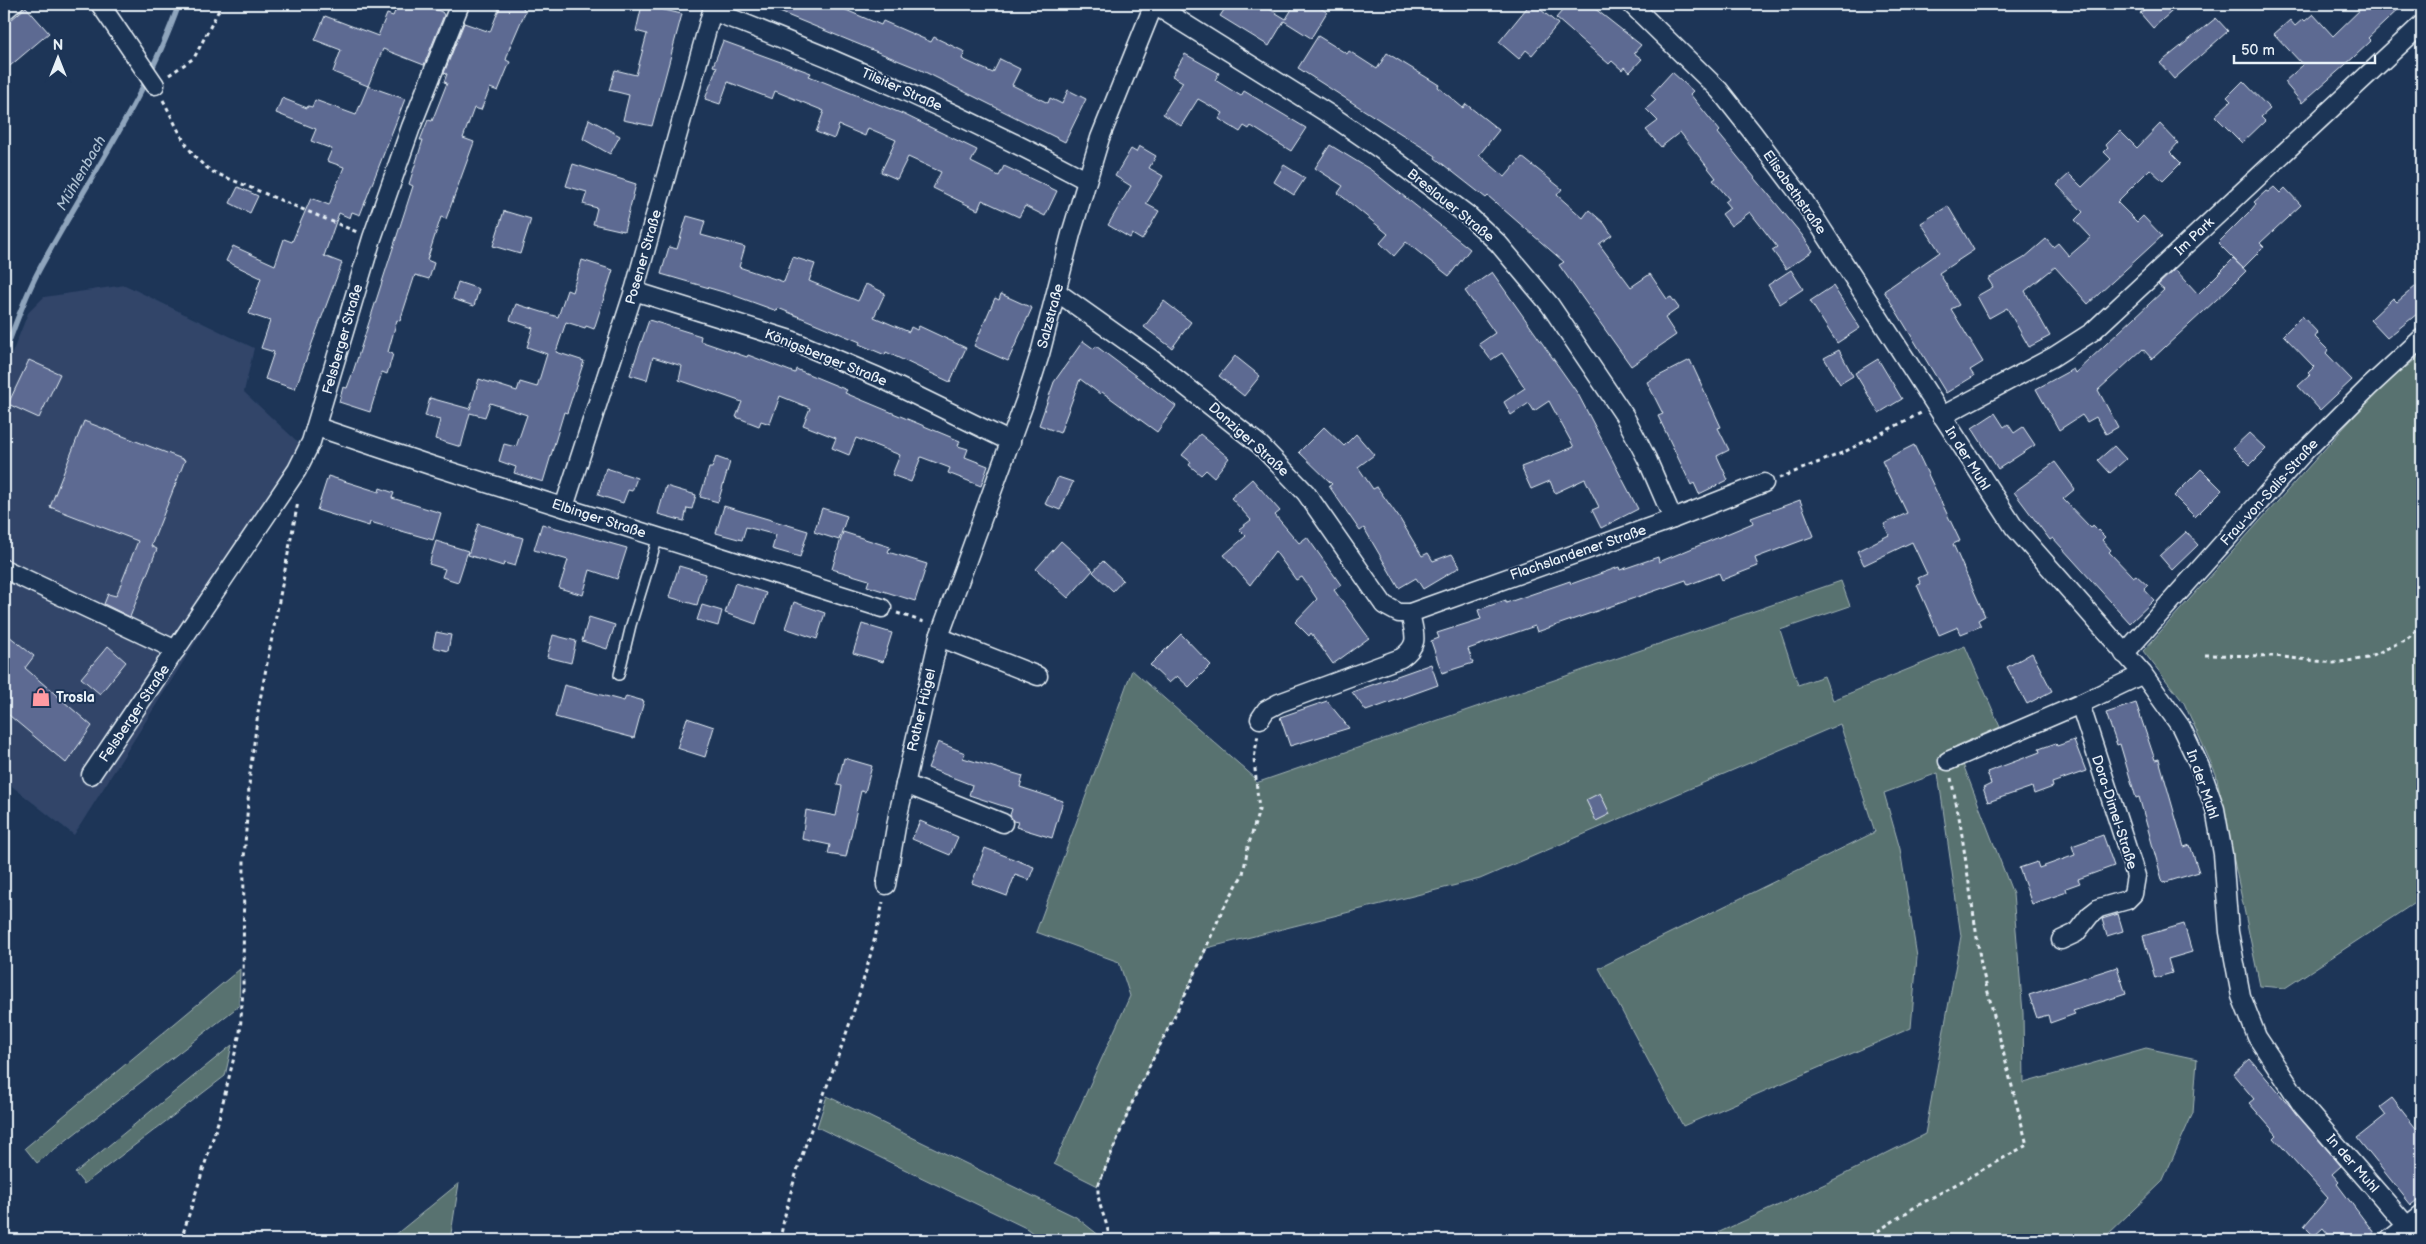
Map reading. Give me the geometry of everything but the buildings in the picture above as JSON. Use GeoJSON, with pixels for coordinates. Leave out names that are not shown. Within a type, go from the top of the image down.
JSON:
{"type":"FeatureCollection","features":[{"type":"Feature","properties":{"kind":"street"},"geometry":{"type":"LineString","coordinates":[[100,4],[155,85]]}},
{"type":"Feature","properties":{"kind":"street","name":"Felsberger Straße"},"geometry":{"type":"LineString","coordinates":[[91,775],[297,470],[317,427],[372,238],[411,127],[460,4]]}},
{"type":"Feature","properties":{"kind":"street","name":"Salzstraße"},"geometry":{"type":"LineString","coordinates":[[940,632],[1012,442],[1040,354],[1086,180],[1116,94],[1154,4]]}},
{"type":"Feature","properties":{"kind":"street","name":"Breslauer Straße"},"geometry":{"type":"LineString","coordinates":[[1154,4],[1283,84],[1380,149],[1469,216],[1498,243],[1523,270],[1550,305],[1624,415],[1647,459],[1673,519]]}},
{"type":"Feature","properties":{"kind":"street","name":"Elisabethstraße"},"geometry":{"type":"LineString","coordinates":[[1631,4],[1719,90],[1800,195],[1936,408]]}},
{"type":"Feature","properties":{"kind":"street","name":"Tilsiter Straße"},"geometry":{"type":"LineString","coordinates":[[713,8],[880,78],[1010,140],[1086,180]]}},
{"type":"Feature","properties":{"kind":"street","name":"Posener Straße"},"geometry":{"type":"LineString","coordinates":[[564,507],[634,291],[713,8]]}},
{"type":"Feature","properties":{"kind":"street","name":"Im Park"},"geometry":{"type":"LineString","coordinates":[[1936,408],[2053,357],[2092,332],[2422,24]]}},
{"type":"Feature","properties":{"kind":"street","name":"Königsberger Straße"},"geometry":{"type":"LineString","coordinates":[[634,291],[791,340],[878,377],[1012,442]]}},
{"type":"Feature","properties":{"kind":"street","name":"Danziger Straße"},"geometry":{"type":"LineString","coordinates":[[1057,292],[1192,390],[1260,445],[1306,493],[1384,605],[1399,613],[1410,613]]}},
{"type":"Feature","properties":{"kind":"street","name":"Frau-von-Salis-Straße"},"geometry":{"type":"LineString","coordinates":[[2124,654],[2305,451],[2422,338]]}},
{"type":"Feature","properties":{"kind":"street","name":"In der Muhl"},"geometry":{"type":"LineString","coordinates":[[1936,408],[2014,527],[2143,674],[2181,727],[2200,767],[2215,808],[2223,854],[2228,932],[2241,996],[2257,1037],[2302,1105],[2407,1226]]}},
{"type":"Feature","properties":{"kind":"street","name":"Elbinger Straße"},"geometry":{"type":"LineString","coordinates":[[317,427],[433,466],[882,608]]}},
{"type":"Feature","properties":{"kind":"street","name":"Flachslandener Straße"},"geometry":{"type":"LineString","coordinates":[[1410,613],[1673,519],[1764,483]]}},
{"type":"Feature","properties":{"kind":"street","name":"Felsberger Straße"},"geometry":{"type":"LineString","coordinates":[[4,569],[176,650]]}},
{"type":"Feature","properties":{"kind":"street"},"geometry":{"type":"LineString","coordinates":[[1260,719],[1266,710],[1278,703],[1407,654],[1412,650],[1415,640],[1410,613]]}},
{"type":"Feature","properties":{"kind":"street"},"geometry":{"type":"LineString","coordinates":[[940,632],[1038,676]]}},
{"type":"Feature","properties":{"kind":"street","name":"Rother Hügel"},"geometry":{"type":"LineString","coordinates":[[886,886],[905,784],[940,632]]}},
{"type":"Feature","properties":{"kind":"street"},"geometry":{"type":"LineString","coordinates":[[1948,761],[2080,704],[2143,674]]}},
{"type":"Feature","properties":{"kind":"street","name":"Dora-Dimel-Straße"},"geometry":{"type":"LineString","coordinates":[[2061,940],[2076,933],[2090,915],[2099,908],[2127,900],[2133,894],[2136,876],[2080,704]]}},
{"type":"Feature","properties":{"kind":"street"},"geometry":{"type":"LineString","coordinates":[[905,784],[1003,823]]}},
{"type":"Feature","properties":{"kind":"street"},"geometry":{"type":"LineString","coordinates":[[2389,1240],[2422,1214]]}},
{"type":"Feature","properties":{"kind":"lane"},"geometry":{"type":"LineString","coordinates":[[4,17],[19,4]]}},
{"type":"Feature","properties":{"kind":"lane"},"geometry":{"type":"LineString","coordinates":[[619,675],[631,625],[658,537]]}},
{"type":"Feature","properties":{"kind":"lane"},"geometry":{"type":"LineString","coordinates":[[2407,1226],[2420,1240]]}},
{"type":"Feature","properties":{"kind":"path"},"geometry":{"type":"LineString","coordinates":[[222,4],[194,58],[155,85],[192,155],[201,165],[213,172],[372,238]]}},
{"type":"Feature","properties":{"kind":"path"},"geometry":{"type":"LineString","coordinates":[[1764,483],[1803,470],[1842,453],[1936,408]]}},
{"type":"Feature","properties":{"kind":"path"},"geometry":{"type":"LineString","coordinates":[[181,1240],[218,1122],[240,1032],[244,989],[244,859],[250,773],[259,705],[298,501]]}},
{"type":"Feature","properties":{"kind":"path"},"geometry":{"type":"LineString","coordinates":[[882,608],[940,632]]}},
{"type":"Feature","properties":{"kind":"path"},"geometry":{"type":"LineString","coordinates":[[2205,655],[2274,656],[2334,663],[2368,658],[2408,638],[2422,626]]}},
{"type":"Feature","properties":{"kind":"path"},"geometry":{"type":"LineString","coordinates":[[1108,1240],[1108,1227],[1097,1201],[1098,1186],[1137,1091],[1190,985],[1222,910],[1243,874],[1248,847],[1259,810],[1254,759],[1260,719]]}},
{"type":"Feature","properties":{"kind":"path"},"geometry":{"type":"LineString","coordinates":[[1864,1240],[1915,1206],[2027,1144],[1981,965],[1960,822],[1948,761]]}},
{"type":"Feature","properties":{"kind":"path"},"geometry":{"type":"LineString","coordinates":[[780,1240],[785,1212],[803,1150],[838,1058],[867,969],[886,886]]}},
{"type":"Feature","properties":{"kind":"shaded area"},"geometry":{"type":"Polygon","coordinates":[[[125,285],[254,348],[244,392],[313,456],[74,835],[4,780],[4,373],[28,313],[44,297],[125,285]]]}},
{"type":"Feature","properties":{"kind":"green space"},"geometry":{"type":"Polygon","coordinates":[[[2422,354],[2422,898],[2285,988],[2260,986],[2216,774],[2184,703],[2143,651],[2376,392],[2422,354]]]}},
{"type":"Feature","properties":{"kind":"green space"},"geometry":{"type":"Polygon","coordinates":[[[1841,581],[1850,606],[1780,630],[1798,685],[1824,676],[1833,700],[1965,646],[2000,727],[1956,746],[2013,894],[2023,1013],[2024,1083],[2146,1048],[2197,1059],[2193,1113],[2162,1182],[2102,1240],[1702,1240],[1825,1184],[1925,1134],[1961,936],[1938,773],[1884,793],[1900,849],[1917,957],[1911,1028],[1683,1126],[1599,968],[1875,832],[1840,724],[1480,879],[1207,948],[1137,1091],[1098,1186],[1054,1164],[1130,996],[1119,962],[1036,932],[1132,670],[1255,778],[1256,783],[1841,581]]]}},
{"type":"Feature","properties":{"kind":"green space"},"geometry":{"type":"Polygon","coordinates":[[[240,969],[239,1006],[37,1163],[25,1148],[240,969]]]}},
{"type":"Feature","properties":{"kind":"green space"},"geometry":{"type":"Polygon","coordinates":[[[232,1045],[225,1076],[84,1184],[75,1173],[232,1045]]]}},
{"type":"Feature","properties":{"kind":"green space"},"geometry":{"type":"Polygon","coordinates":[[[827,1096],[1076,1217],[1105,1240],[1042,1240],[1026,1228],[817,1127],[827,1096]]]}},
{"type":"Feature","properties":{"kind":"green space"},"geometry":{"type":"Polygon","coordinates":[[[459,1183],[450,1240],[389,1240],[459,1183]]]}},
{"type":"Feature","properties":{"kind":"waterway","name":"Mühlenbach"},"geometry":{"type":"LineString","coordinates":[[4,354],[34,280],[133,107],[150,73],[179,4]]}},
{"type":"Feature","properties":{"kind":"place","name":"Trosla"},"geometry":{"type":"Point","coordinates":[41,697]}}]}
